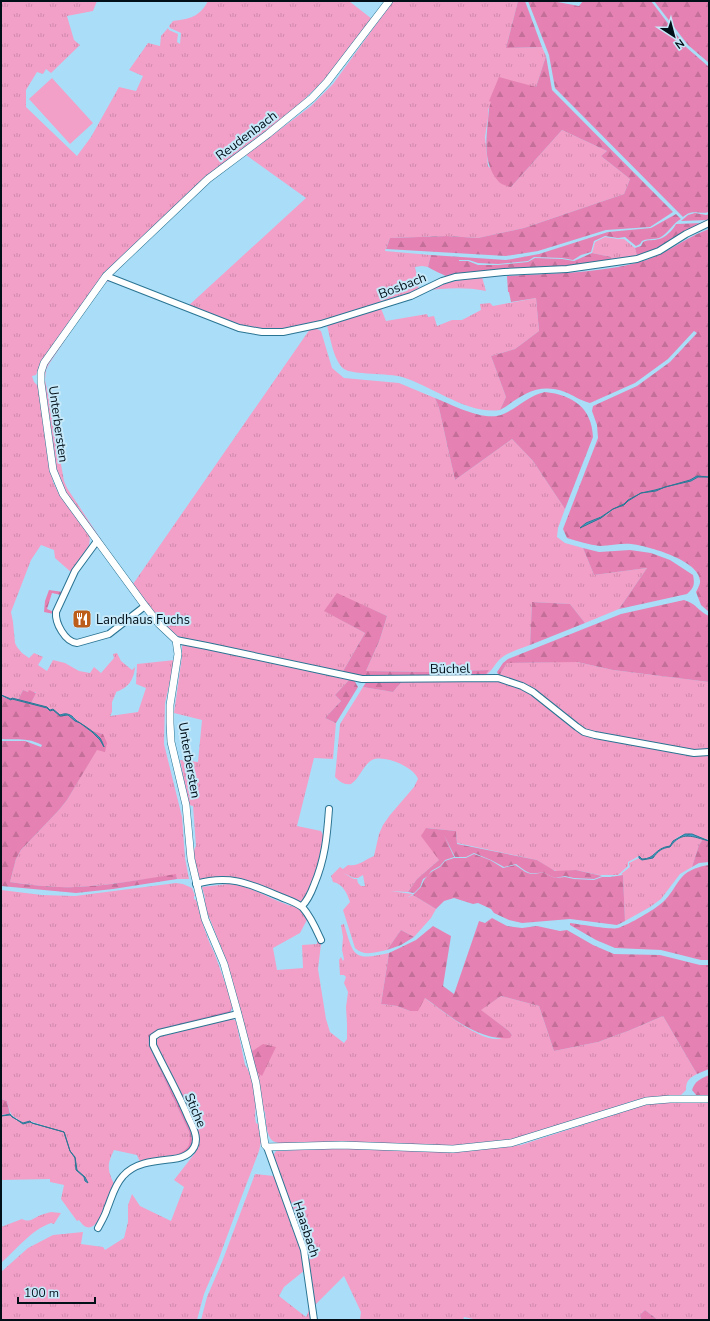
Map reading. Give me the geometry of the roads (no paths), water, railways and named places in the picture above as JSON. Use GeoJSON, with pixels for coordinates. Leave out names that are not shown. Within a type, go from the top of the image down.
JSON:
{"type":"FeatureCollection","features":[{"type":"Feature","properties":{"kind":"street","name":"Reudenbach"},"geometry":{"type":"LineString","coordinates":[[81,310],[106,276],[208,179],[268,134],[312,98],[327,82],[389,1]]}},
{"type":"Feature","properties":{"kind":"street","name":"Bosbach"},"geometry":{"type":"LineString","coordinates":[[106,276],[238,328],[262,332],[283,332],[321,324],[411,296],[442,281],[455,277],[504,272],[567,269],[637,259],[659,251],[686,234],[709,223]]}},
{"type":"Feature","properties":{"kind":"street","name":"Unterbersten"},"geometry":{"type":"LineString","coordinates":[[81,310],[44,363],[41,372],[41,383],[53,470],[63,494],[97,541],[159,624],[176,640],[178,654],[170,705],[171,742],[186,805],[191,859],[205,919],[224,964],[238,1014],[256,1083],[265,1144],[267,1147]]}},
{"type":"Feature","properties":{"kind":"street"},"geometry":{"type":"LineString","coordinates":[[97,541],[75,571],[56,612],[58,624],[68,640],[72,643],[77,643],[110,634],[145,606]]}},
{"type":"Feature","properties":{"kind":"street","name":"Büchel"},"geometry":{"type":"LineString","coordinates":[[176,640],[362,679],[498,678],[522,686],[533,692],[584,732],[694,753],[709,752]]}},
{"type":"Feature","properties":{"kind":"street"},"geometry":{"type":"LineString","coordinates":[[302,906],[311,893],[321,867],[327,836],[329,809]]}},
{"type":"Feature","properties":{"kind":"street"},"geometry":{"type":"LineString","coordinates":[[196,884],[202,882],[238,880],[302,906],[312,920],[321,940]]}},
{"type":"Feature","properties":{"kind":"street","name":"Stiche"},"geometry":{"type":"LineString","coordinates":[[98,1228],[115,1186],[133,1167],[150,1161],[180,1158],[189,1154],[194,1148],[196,1139],[194,1130],[153,1045],[153,1037],[159,1033],[238,1014]]}},
{"type":"Feature","properties":{"kind":"street"},"geometry":{"type":"LineString","coordinates":[[267,1147],[342,1145],[452,1149],[512,1143],[646,1101],[670,1099],[709,1099]]}},
{"type":"Feature","properties":{"kind":"street","name":"Haasbach"},"geometry":{"type":"LineString","coordinates":[[267,1147],[304,1250],[308,1269],[314,1320]]}},
{"type":"Feature","properties":{"kind":"water"},"geometry":{"type":"Polygon","coordinates":[[[697,476],[709,477],[698,477],[691,481],[668,486],[690,480],[697,476]]]}},
{"type":"Feature","properties":{"kind":"water"},"geometry":{"type":"Polygon","coordinates":[[[664,487],[656,491],[641,493],[655,490],[664,487]]]}},
{"type":"Feature","properties":{"kind":"water"},"geometry":{"type":"Polygon","coordinates":[[[641,493],[624,505],[613,509],[624,504],[641,493]]]}},
{"type":"Feature","properties":{"kind":"water"},"geometry":{"type":"Polygon","coordinates":[[[613,509],[601,518],[580,528],[586,523],[601,517],[613,509]]]}},
{"type":"Feature","properties":{"kind":"water"},"geometry":{"type":"Polygon","coordinates":[[[1,695],[11,699],[47,707],[50,710],[53,709],[60,715],[66,714],[71,715],[100,738],[104,747],[100,740],[92,732],[68,715],[60,716],[53,710],[50,711],[47,708],[11,700],[1,695]]]}},
{"type":"Feature","properties":{"kind":"water"},"geometry":{"type":"Polygon","coordinates":[[[685,834],[692,834],[709,841],[688,836],[683,837],[679,838],[670,847],[660,850],[653,858],[642,860],[639,858],[639,856],[642,859],[647,859],[661,849],[670,846],[673,841],[685,834]]]}},
{"type":"Feature","properties":{"kind":"water"},"geometry":{"type":"Polygon","coordinates":[[[16,1119],[23,1123],[30,1121],[32,1123],[30,1122],[23,1124],[16,1119]]]}},
{"type":"Feature","properties":{"kind":"water"},"geometry":{"type":"Polygon","coordinates":[[[70,1151],[75,1157],[77,1170],[85,1177],[88,1183],[76,1170],[75,1158],[70,1151]]]}},
{"type":"Feature","properties":{"kind":"place","name":"Landhaus Fuchs"},"geometry":{"type":"Point","coordinates":[82,619]}}]}
